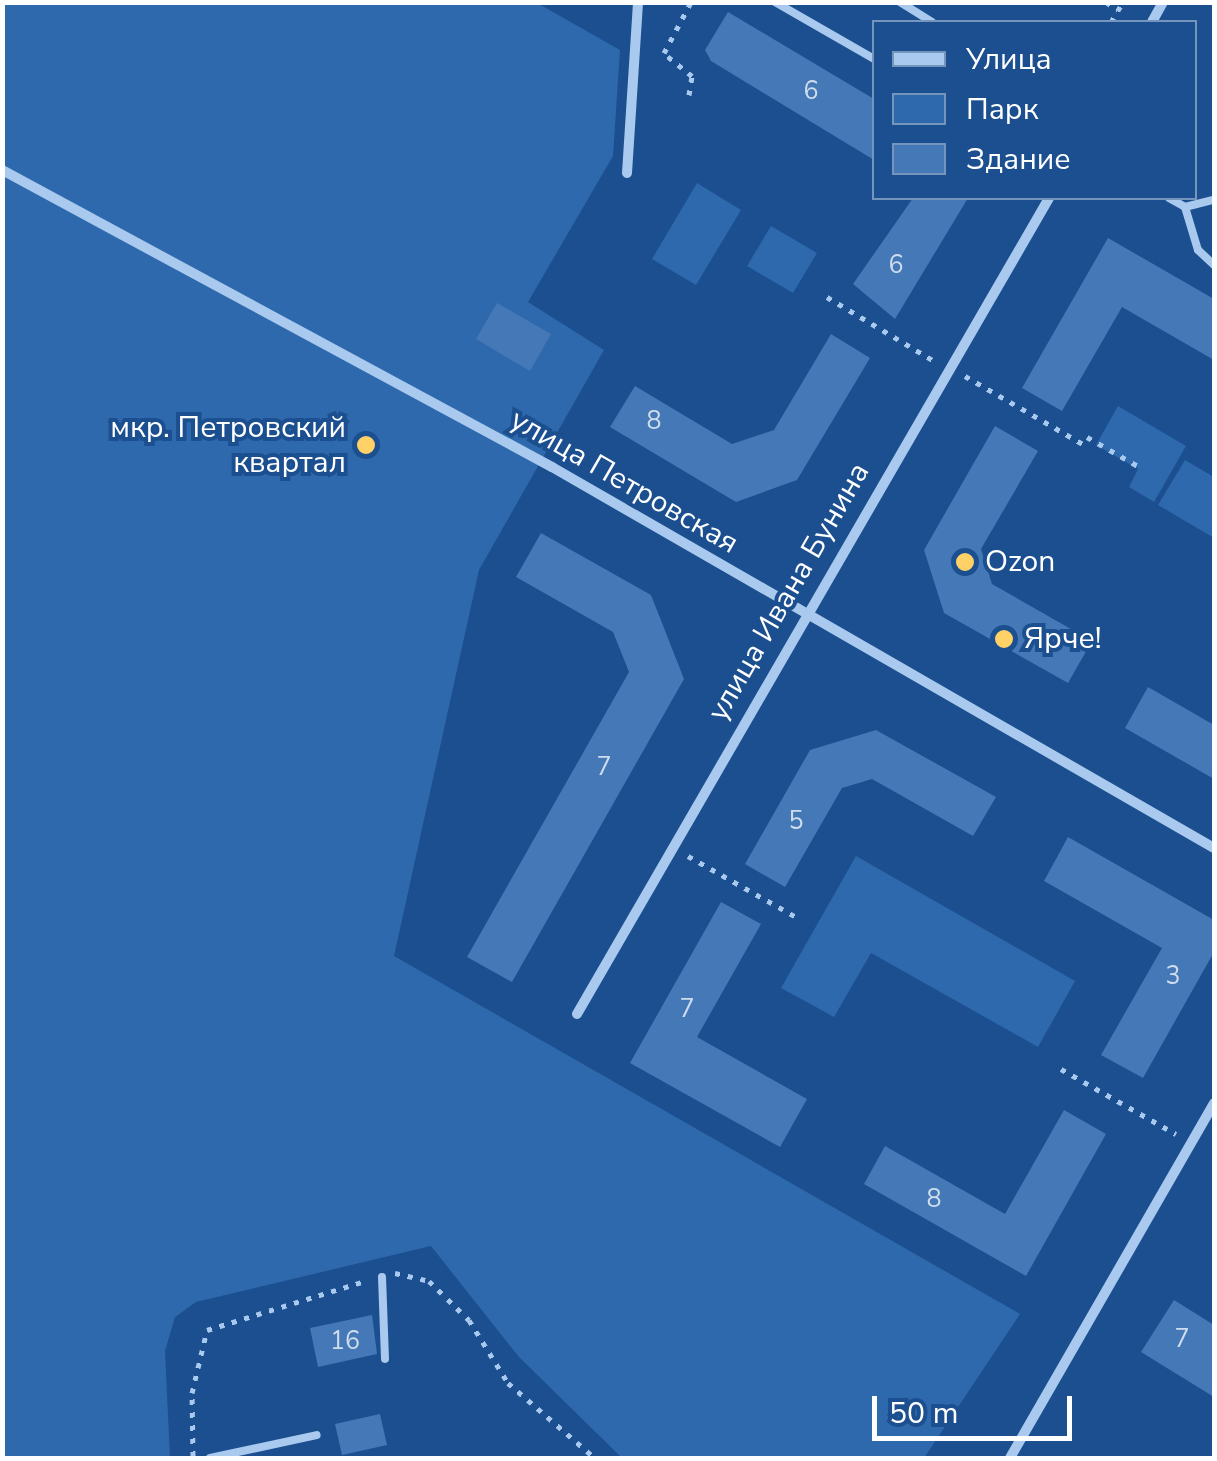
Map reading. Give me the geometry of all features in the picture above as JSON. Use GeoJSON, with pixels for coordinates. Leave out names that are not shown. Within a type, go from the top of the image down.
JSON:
{"type":"FeatureCollection","features":[{"type":"Feature","properties":{"kind":"street"},"geometry":{"type":"LineString","coordinates":[[627,173],[638,2]]}},
{"type":"Feature","properties":{"kind":"street","name":"улица Петровская"},"geometry":{"type":"LineString","coordinates":[[2,170],[804,613],[1214,848]]}},
{"type":"Feature","properties":{"kind":"street","name":"улица Ивана Бунина"},"geometry":{"type":"LineString","coordinates":[[577,1014],[804,613],[1048,200]]}},
{"type":"Feature","properties":{"kind":"street"},"geometry":{"type":"LineString","coordinates":[[1010,1458],[1214,1102]]}},
{"type":"Feature","properties":{"kind":"lane"},"geometry":{"type":"LineString","coordinates":[[774,2],[872,59]]}},
{"type":"Feature","properties":{"kind":"lane"},"geometry":{"type":"LineString","coordinates":[[900,2],[929,20]]}},
{"type":"Feature","properties":{"kind":"lane"},"geometry":{"type":"LineString","coordinates":[[1173,200],[1185,206],[1214,200]]}},
{"type":"Feature","properties":{"kind":"lane"},"geometry":{"type":"LineString","coordinates":[[1185,206],[1198,250],[1214,264]]}},
{"type":"Feature","properties":{"kind":"lane"},"geometry":{"type":"LineString","coordinates":[[382,1277],[384,1359]]}},
{"type":"Feature","properties":{"kind":"lane"},"geometry":{"type":"LineString","coordinates":[[210,1458],[318,1435]]}},
{"type":"Feature","properties":{"kind":"path"},"geometry":{"type":"LineString","coordinates":[[689,95],[692,76],[664,53],[691,2]]}},
{"type":"Feature","properties":{"kind":"path"},"geometry":{"type":"LineString","coordinates":[[1106,2],[1118,10]]}},
{"type":"Feature","properties":{"kind":"path"},"geometry":{"type":"LineString","coordinates":[[1112,20],[1122,2]]}},
{"type":"Feature","properties":{"kind":"path"},"geometry":{"type":"LineString","coordinates":[[827,297],[1083,444]]}},
{"type":"Feature","properties":{"kind":"path"},"geometry":{"type":"LineString","coordinates":[[1087,437],[1144,469]]}},
{"type":"Feature","properties":{"kind":"path"},"geometry":{"type":"LineString","coordinates":[[672,847],[798,918]]}},
{"type":"Feature","properties":{"kind":"path"},"geometry":{"type":"LineString","coordinates":[[1061,1069],[1190,1142]]}},
{"type":"Feature","properties":{"kind":"green space"},"geometry":{"type":"Polygon","coordinates":[[[3,3],[537,3],[620,50],[613,156],[528,302],[604,350],[479,570],[394,956],[1020,1314],[924,1458],[622,1458],[519,1357],[431,1246],[196,1302],[175,1317],[165,1351],[170,1458],[3,1458],[3,3]]]}},
{"type":"Feature","properties":{"kind":"green space"},"geometry":{"type":"Polygon","coordinates":[[[697,183],[741,210],[696,285],[652,259],[697,183]]]}},
{"type":"Feature","properties":{"kind":"green space"},"geometry":{"type":"Polygon","coordinates":[[[771,226],[817,253],[793,293],[747,266],[771,226]]]}},
{"type":"Feature","properties":{"kind":"green space"},"geometry":{"type":"Polygon","coordinates":[[[1118,406],[1186,446],[1154,502],[1129,487],[1138,469],[1096,445],[1118,406]]]}},
{"type":"Feature","properties":{"kind":"green space"},"geometry":{"type":"Polygon","coordinates":[[[1185,460],[1214,477],[1214,538],[1158,505],[1185,460]]]}},
{"type":"Feature","properties":{"kind":"green space"},"geometry":{"type":"Polygon","coordinates":[[[856,856],[1075,981],[1038,1047],[871,953],[834,1017],[781,988],[856,856]]]}},
{"type":"Feature","properties":{"kind":"building"},"geometry":{"type":"Polygon","coordinates":[[[728,12],[872,98],[872,159],[711,61],[705,50],[728,12]]]}},
{"type":"Feature","properties":{"kind":"building"},"geometry":{"type":"Polygon","coordinates":[[[912,200],[967,200],[895,319],[853,284],[912,200]]]}},
{"type":"Feature","properties":{"kind":"building"},"geometry":{"type":"Polygon","coordinates":[[[1108,238],[1214,299],[1214,360],[1122,307],[1062,411],[1022,388],[1108,238]]]}},
{"type":"Feature","properties":{"kind":"building"},"geometry":{"type":"Polygon","coordinates":[[[497,303],[551,334],[530,371],[476,339],[497,303]]]}},
{"type":"Feature","properties":{"kind":"building"},"geometry":{"type":"Polygon","coordinates":[[[831,334],[870,358],[797,480],[736,502],[610,427],[635,386],[732,444],[774,430],[831,334]]]}},
{"type":"Feature","properties":{"kind":"building"},"geometry":{"type":"Polygon","coordinates":[[[995,426],[1038,451],[981,549],[992,584],[1092,641],[1068,683],[944,613],[924,550],[995,426]]]}},
{"type":"Feature","properties":{"kind":"building"},"geometry":{"type":"Polygon","coordinates":[[[541,533],[651,595],[684,679],[512,982],[467,957],[629,672],[613,632],[516,577],[541,533]]]}},
{"type":"Feature","properties":{"kind":"building"},"geometry":{"type":"Polygon","coordinates":[[[1148,687],[1214,725],[1214,779],[1125,728],[1148,687]]]}},
{"type":"Feature","properties":{"kind":"building"},"geometry":{"type":"Polygon","coordinates":[[[876,730],[996,797],[973,836],[872,779],[842,788],[785,887],[745,864],[810,750],[876,730]]]}},
{"type":"Feature","properties":{"kind":"building"},"geometry":{"type":"Polygon","coordinates":[[[1068,837],[1214,920],[1214,952],[1143,1078],[1101,1055],[1162,948],[1044,881],[1068,837]]]}},
{"type":"Feature","properties":{"kind":"building"},"geometry":{"type":"Polygon","coordinates":[[[721,902],[761,924],[697,1037],[807,1099],[780,1147],[630,1063],[721,902]]]}},
{"type":"Feature","properties":{"kind":"building"},"geometry":{"type":"Polygon","coordinates":[[[1064,1110],[1106,1134],[1026,1276],[864,1184],[885,1146],[1005,1214],[1064,1110]]]}},
{"type":"Feature","properties":{"kind":"building"},"geometry":{"type":"Polygon","coordinates":[[[1174,1300],[1214,1325],[1214,1397],[1141,1352],[1174,1300]]]}},
{"type":"Feature","properties":{"kind":"building"},"geometry":{"type":"Polygon","coordinates":[[[372,1315],[377,1354],[318,1367],[310,1328],[372,1315]]]}},
{"type":"Feature","properties":{"kind":"building"},"geometry":{"type":"Polygon","coordinates":[[[380,1414],[387,1445],[342,1455],[335,1424],[380,1414]]]}},
{"type":"Feature","properties":{"kind":"place","name":"мкр. Петровский квартал"},"geometry":{"type":"Point","coordinates":[366,445]}},
{"type":"Feature","properties":{"kind":"place","name":"Ozon"},"geometry":{"type":"Point","coordinates":[965,562]}},
{"type":"Feature","properties":{"kind":"place","name":"Ярче!"},"geometry":{"type":"Point","coordinates":[1004,639]}}]}
